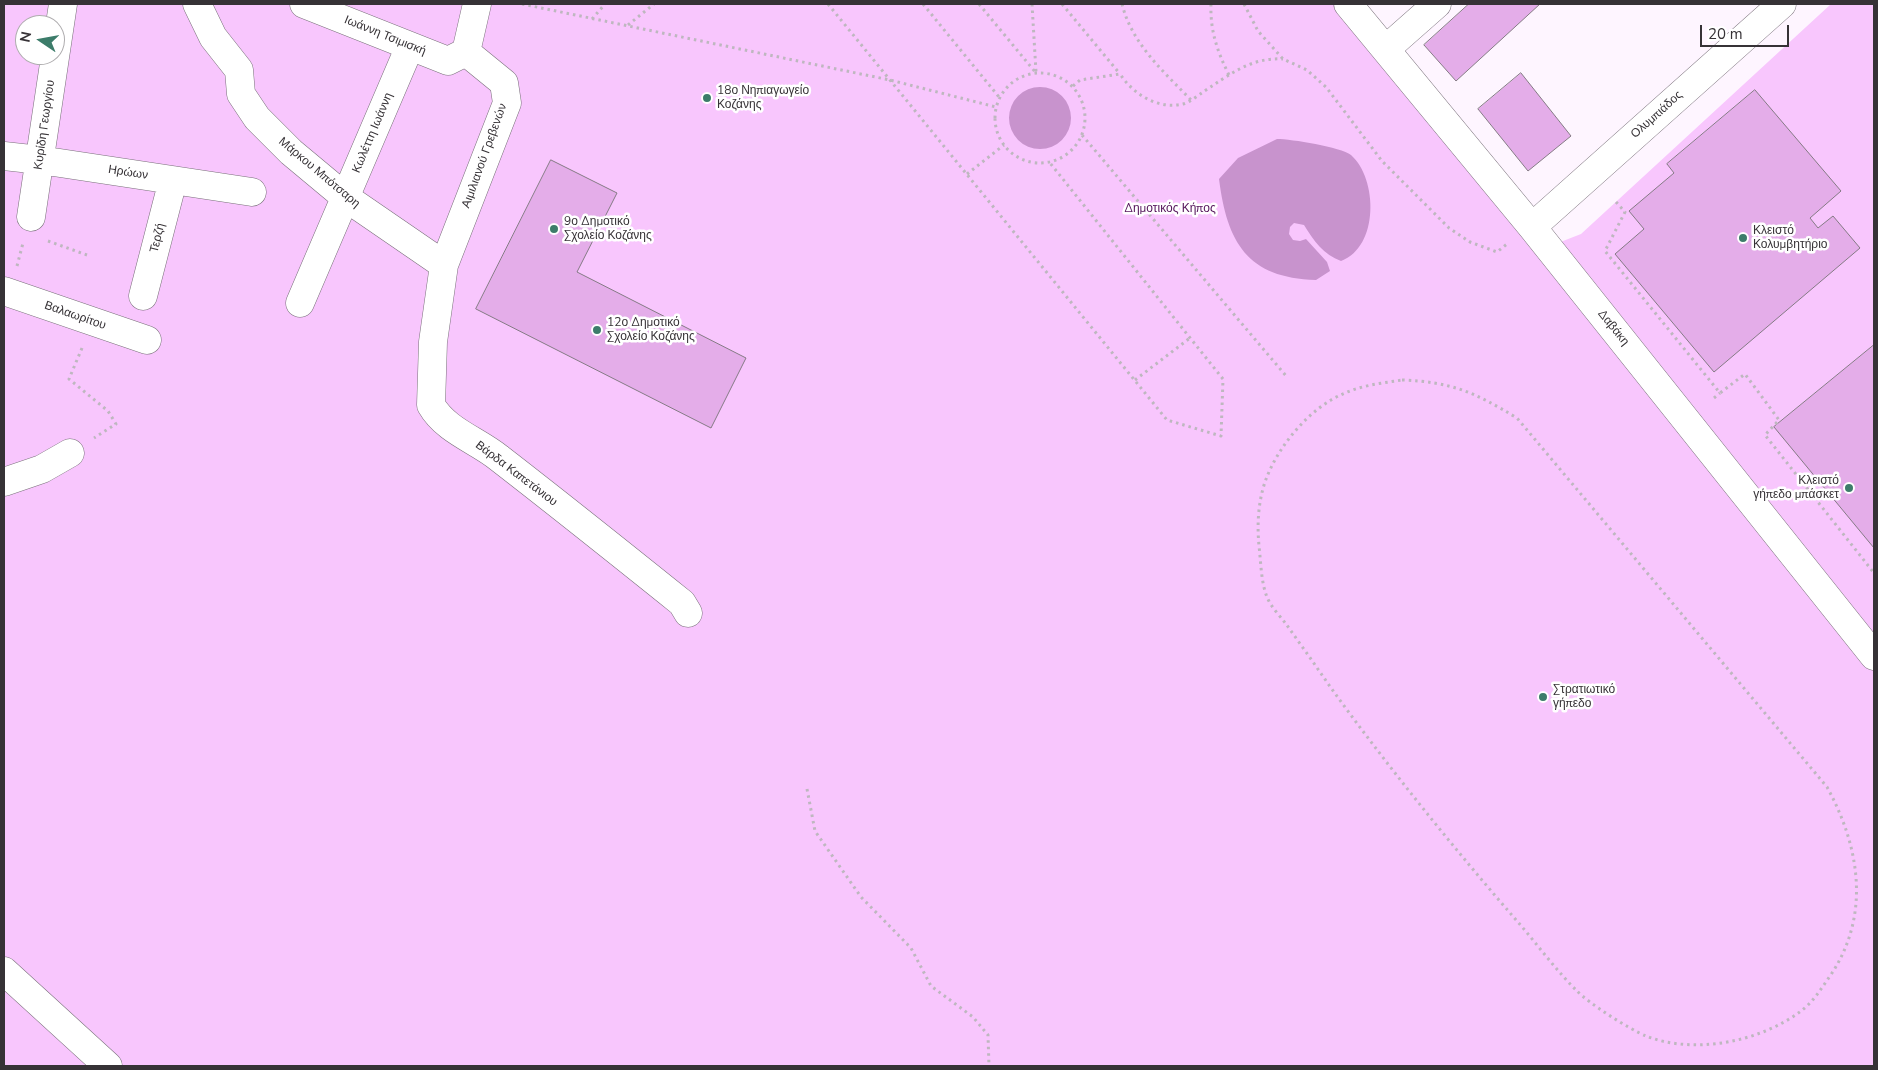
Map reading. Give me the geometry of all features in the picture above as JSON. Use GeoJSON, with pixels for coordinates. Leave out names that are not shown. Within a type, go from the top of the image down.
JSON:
{"type":"FeatureCollection","features":[{"type":"Feature","properties":{"kind":"street","name":"Κυρίδη Γεωργίου"},"geometry":{"type":"LineString","coordinates":[[29,225],[63,4]]}},
{"type":"Feature","properties":{"kind":"street","name":"Μάρκου Μπότσαρη"},"geometry":{"type":"LineString","coordinates":[[196,4],[214,37],[239,70],[241,94],[257,118],[292,152],[345,197],[444,265]]}},
{"type":"Feature","properties":{"kind":"street","name":"Ιωάννη Τσιμισκή"},"geometry":{"type":"LineString","coordinates":[[304,4],[448,61],[466,52]]}},
{"type":"Feature","properties":{"kind":"street"},"geometry":{"type":"LineString","coordinates":[[466,52],[477,4]]}},
{"type":"Feature","properties":{"kind":"street","name":"Δαβάκη"},"geometry":{"type":"LineString","coordinates":[[1348,4],[1532,227],[1874,656]]}},
{"type":"Feature","properties":{"kind":"street"},"geometry":{"type":"LineString","coordinates":[[1386,49],[1437,4]]}},
{"type":"Feature","properties":{"kind":"street","name":"Ολυμπιάδος"},"geometry":{"type":"LineString","coordinates":[[1532,227],[1782,4]]}},
{"type":"Feature","properties":{"kind":"street","name":"Κωλέττη Ιωάννη"},"geometry":{"type":"LineString","coordinates":[[300,303],[410,46]]}},
{"type":"Feature","properties":{"kind":"street","name":"Αιμιλιανού Γρεβενών"},"geometry":{"type":"LineString","coordinates":[[444,265],[507,103],[504,83],[466,52]]}},
{"type":"Feature","properties":{"kind":"street","name":"Ηρώων"},"geometry":{"type":"LineString","coordinates":[[4,156],[252,192]]}},
{"type":"Feature","properties":{"kind":"street","name":"Τερζή"},"geometry":{"type":"LineString","coordinates":[[143,296],[173,180]]}},
{"type":"Feature","properties":{"kind":"street","name":"Βάρδα Καπετάνιου"},"geometry":{"type":"LineString","coordinates":[[444,265],[431,370],[431,405],[436,414],[451,428],[504,462],[682,603],[688,613]]}},
{"type":"Feature","properties":{"kind":"street","name":"Βαλαωρίτου"},"geometry":{"type":"LineString","coordinates":[[6,292],[147,340]]}},
{"type":"Feature","properties":{"kind":"street"},"geometry":{"type":"LineString","coordinates":[[4,482],[42,469],[70,453]]}},
{"type":"Feature","properties":{"kind":"street"},"geometry":{"type":"LineString","coordinates":[[4,971],[108,1066]]}},
{"type":"Feature","properties":{"kind":"path"},"geometry":{"type":"LineString","coordinates":[[522,4],[890,80],[996,107]]}},
{"type":"Feature","properties":{"kind":"path"},"geometry":{"type":"LineString","coordinates":[[592,19],[605,4]]}},
{"type":"Feature","properties":{"kind":"path"},"geometry":{"type":"LineString","coordinates":[[628,25],[654,4]]}},
{"type":"Feature","properties":{"kind":"path"},"geometry":{"type":"LineString","coordinates":[[828,4],[1167,420],[1221,436],[1223,379],[1050,163]]}},
{"type":"Feature","properties":{"kind":"path"},"geometry":{"type":"LineString","coordinates":[[923,4],[999,97]]}},
{"type":"Feature","properties":{"kind":"path"},"geometry":{"type":"LineString","coordinates":[[979,4],[1036,72]]}},
{"type":"Feature","properties":{"kind":"path"},"geometry":{"type":"LineString","coordinates":[[1032,4],[1036,72]]}},
{"type":"Feature","properties":{"kind":"path"},"geometry":{"type":"LineString","coordinates":[[1062,4],[1133,91],[1152,101],[1183,104],[1246,65],[1267,58],[1283,59],[1307,70],[1326,87],[1382,161],[1449,228],[1482,248],[1497,252],[1507,244]]}},
{"type":"Feature","properties":{"kind":"path"},"geometry":{"type":"LineString","coordinates":[[1122,4],[1127,23],[1135,37],[1162,71],[1192,100]]}},
{"type":"Feature","properties":{"kind":"path"},"geometry":{"type":"LineString","coordinates":[[1211,4],[1211,24],[1215,40],[1229,75]]}},
{"type":"Feature","properties":{"kind":"path"},"geometry":{"type":"LineString","coordinates":[[1244,4],[1258,31],[1283,59]]}},
{"type":"Feature","properties":{"kind":"path"},"geometry":{"type":"LineString","coordinates":[[1036,72],[1050,73],[1063,78],[1073,86],[1080,97],[1084,109],[1082,135],[1075,147],[1064,157],[1050,163],[1037,164],[1024,161],[1013,155],[1004,146],[995,127],[996,107],[999,97],[1014,80],[1036,72]]}},
{"type":"Feature","properties":{"kind":"path"},"geometry":{"type":"LineString","coordinates":[[1073,86],[1080,80],[1120,74]]}},
{"type":"Feature","properties":{"kind":"path"},"geometry":{"type":"LineString","coordinates":[[1082,135],[1287,377]]}},
{"type":"Feature","properties":{"kind":"path"},"geometry":{"type":"LineString","coordinates":[[967,174],[1004,146]]}},
{"type":"Feature","properties":{"kind":"path"},"geometry":{"type":"LineString","coordinates":[[1616,202],[1625,212],[1605,251],[1720,393]]}},
{"type":"Feature","properties":{"kind":"path"},"geometry":{"type":"LineString","coordinates":[[6,292],[29,225],[87,255]]}},
{"type":"Feature","properties":{"kind":"path"},"geometry":{"type":"LineString","coordinates":[[70,453],[116,424],[108,411],[70,379],[86,338],[77,333],[77,316]]}},
{"type":"Feature","properties":{"kind":"path"},"geometry":{"type":"LineString","coordinates":[[1135,380],[1190,338]]}},
{"type":"Feature","properties":{"kind":"path"},"geometry":{"type":"LineString","coordinates":[[1714,398],[1745,374],[1779,420],[1765,435],[1874,572]]}},
{"type":"Feature","properties":{"kind":"path"},"geometry":{"type":"LineString","coordinates":[[1402,380],[1428,381],[1462,388],[1516,418],[1827,787],[1840,812],[1853,849],[1857,881],[1856,907],[1838,964],[1818,994],[1802,1011],[1750,1036],[1714,1044],[1684,1045],[1646,1036],[1577,992],[1556,966],[1415,798],[1348,711],[1267,597],[1261,572],[1258,538],[1258,512],[1265,481],[1297,426],[1342,394],[1372,384],[1402,380]]}},
{"type":"Feature","properties":{"kind":"path"},"geometry":{"type":"LineString","coordinates":[[807,789],[815,830],[861,897],[911,948],[932,986],[973,1018],[988,1035],[989,1066]]}},
{"type":"Feature","properties":{"kind":"green space","name":"Δημοτικός Κήπος"},"geometry":{"type":"Polygon","coordinates":[[[4,4],[1338,4],[1545,248],[1581,234],[1831,4],[1874,4],[1874,1066],[4,1066],[4,4]]]}},
{"type":"Feature","properties":{"kind":"shaded area"},"geometry":{"type":"Polygon","coordinates":[[[1040,87],[1052,89],[1062,96],[1069,106],[1071,118],[1069,130],[1062,140],[1052,147],[1040,149],[1028,147],[1018,140],[1011,130],[1009,118],[1011,106],[1018,96],[1028,89],[1040,87]]]}},
{"type":"Feature","properties":{"kind":"shaded area"},"geometry":{"type":"Polygon","coordinates":[[[1277,139],[1315,144],[1346,152],[1360,166],[1366,180],[1370,195],[1368,228],[1362,242],[1353,253],[1341,261],[1329,255],[1311,236],[1304,225],[1294,223],[1290,227],[1289,234],[1293,240],[1300,241],[1306,239],[1327,262],[1330,271],[1316,280],[1292,278],[1257,264],[1235,238],[1228,221],[1219,179],[1238,158],[1277,139]]]}},
{"type":"Feature","properties":{"kind":"building"},"geometry":{"type":"Polygon","coordinates":[[[1469,4],[1540,4],[1456,81],[1424,45],[1469,4]]]}},
{"type":"Feature","properties":{"kind":"building"},"geometry":{"type":"Polygon","coordinates":[[[1521,73],[1571,136],[1528,171],[1478,109],[1521,73]]]}},
{"type":"Feature","properties":{"kind":"building","name":"Κλειστό Κολυμβητήριο"},"geometry":{"type":"Polygon","coordinates":[[[1755,90],[1841,191],[1810,218],[1818,228],[1833,216],[1860,248],[1714,372],[1615,254],[1644,229],[1629,211],[1674,173],[1667,164],[1755,90]]]}},
{"type":"Feature","properties":{"kind":"building"},"geometry":{"type":"Polygon","coordinates":[[[551,160],[617,193],[577,272],[746,358],[711,428],[476,309],[551,160]]]}},
{"type":"Feature","properties":{"kind":"building","name":"Κλειστό γήπεδο μπάσκετ"},"geometry":{"type":"Polygon","coordinates":[[[1874,345],[1874,548],[1774,427],[1874,345]]]}},
{"type":"Feature","properties":{"kind":"place","name":"18ο Νηπιαγωγείο Κοζάνης"},"geometry":{"type":"Point","coordinates":[707,98]}},
{"type":"Feature","properties":{"kind":"place","name":"9ο Δημοτικό Σχολείο Κοζάνης"},"geometry":{"type":"Point","coordinates":[554,229]}},
{"type":"Feature","properties":{"kind":"place","name":"Κλειστό Κολυμβητήριο"},"geometry":{"type":"Point","coordinates":[1743,238]}},
{"type":"Feature","properties":{"kind":"place","name":"12ο Δημοτικό Σχολείο Κοζάνης"},"geometry":{"type":"Point","coordinates":[597,330]}},
{"type":"Feature","properties":{"kind":"place","name":"Κλειστό γήπεδο μπάσκετ"},"geometry":{"type":"Point","coordinates":[1849,488]}},
{"type":"Feature","properties":{"kind":"place","name":"Στρατιωτικό γήπεδο"},"geometry":{"type":"Point","coordinates":[1543,697]}}]}
